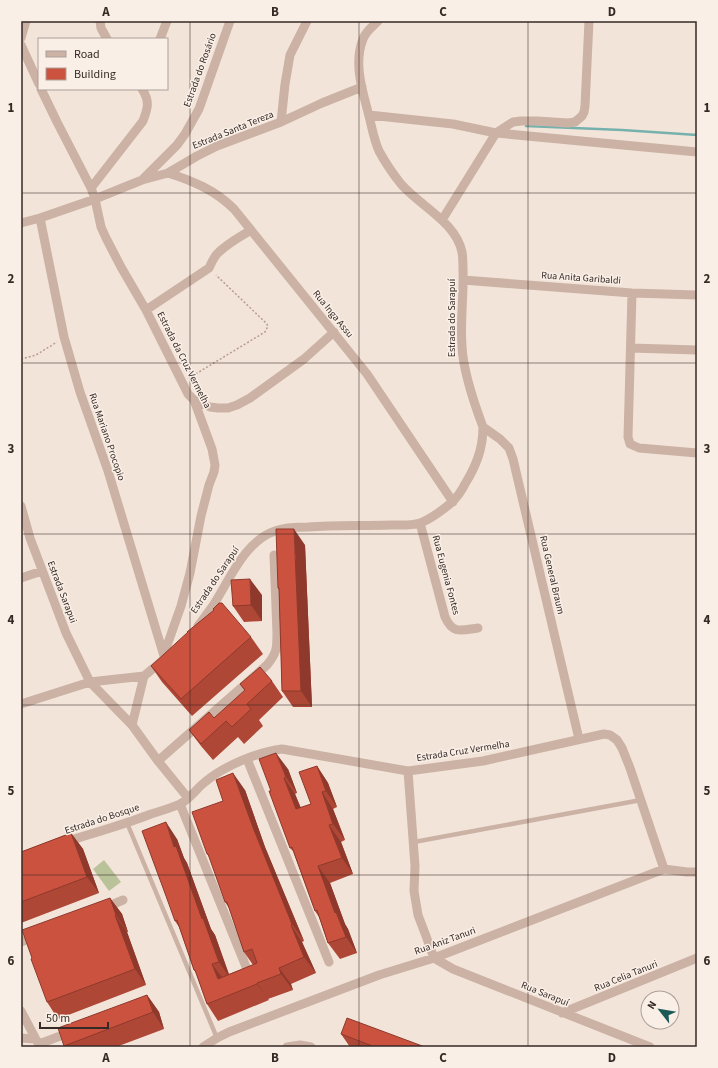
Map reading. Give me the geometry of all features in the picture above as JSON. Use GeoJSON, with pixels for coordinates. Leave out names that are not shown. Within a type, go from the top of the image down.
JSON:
{"type":"FeatureCollection","features":[{"type":"Feature","properties":{"kind":"street"},"geometry":{"type":"LineString","coordinates":[[21,38],[26,21]]}},
{"type":"Feature","properties":{"kind":"street"},"geometry":{"type":"LineString","coordinates":[[100,21],[101,28],[106,38]]}},
{"type":"Feature","properties":{"kind":"street"},"geometry":{"type":"LineString","coordinates":[[160,38],[168,21]]}},
{"type":"Feature","properties":{"kind":"street","name":"Estrada do Rosário"},"geometry":{"type":"LineString","coordinates":[[142,180],[177,145],[199,109],[230,21]]}},
{"type":"Feature","properties":{"kind":"street"},"geometry":{"type":"LineString","coordinates":[[282,122],[284,84],[290,55],[307,21]]}},
{"type":"Feature","properties":{"kind":"street","name":"Estrada do Sarapuí"},"geometry":{"type":"LineString","coordinates":[[192,634],[214,604],[248,551],[256,542],[276,530],[290,528],[420,523],[436,515],[453,502],[470,476],[481,450],[483,427],[463,363],[462,253],[458,239],[442,220],[401,184],[389,168],[379,151],[362,87],[359,62],[362,40],[367,32],[378,21]]}},
{"type":"Feature","properties":{"kind":"street"},"geometry":{"type":"LineString","coordinates":[[442,220],[496,133],[513,122],[537,121],[568,123],[575,122],[582,116],[585,106],[589,21]]}},
{"type":"Feature","properties":{"kind":"street"},"geometry":{"type":"LineString","coordinates":[[21,45],[38,82]]}},
{"type":"Feature","properties":{"kind":"street","name":"Estrada Santa Tereza"},"geometry":{"type":"LineString","coordinates":[[21,223],[95,199],[142,180],[168,173],[217,146],[282,122],[322,103],[362,87]]}},
{"type":"Feature","properties":{"kind":"street"},"geometry":{"type":"LineString","coordinates":[[42,90],[95,199]]}},
{"type":"Feature","properties":{"kind":"street"},"geometry":{"type":"LineString","coordinates":[[91,188],[143,120],[148,102],[143,90]]}},
{"type":"Feature","properties":{"kind":"street"},"geometry":{"type":"LineString","coordinates":[[369,115],[453,124],[496,133],[697,152]]}},
{"type":"Feature","properties":{"kind":"street","name":"Rua Inga Assu"},"geometry":{"type":"LineString","coordinates":[[168,173],[192,180],[226,201],[234,209],[367,374],[453,502]]}},
{"type":"Feature","properties":{"kind":"street","name":"Estrada da Cruz Vermelha"},"geometry":{"type":"LineString","coordinates":[[95,199],[101,228],[121,267],[146,310],[188,394],[194,400],[212,449],[215,464],[201,516],[190,573],[164,657]]}},
{"type":"Feature","properties":{"kind":"street","name":"Rua Mariano Procopio"},"geometry":{"type":"LineString","coordinates":[[40,218],[64,338],[80,392],[108,471],[164,657]]}},
{"type":"Feature","properties":{"kind":"street"},"geometry":{"type":"LineString","coordinates":[[146,310],[209,268],[214,258],[225,246],[251,230]]}},
{"type":"Feature","properties":{"kind":"street","name":"Rua Anita Garibaldi"},"geometry":{"type":"LineString","coordinates":[[463,280],[632,293],[697,295]]}},
{"type":"Feature","properties":{"kind":"street"},"geometry":{"type":"LineString","coordinates":[[632,293],[628,438],[630,444],[635,447],[697,453]]}},
{"type":"Feature","properties":{"kind":"street"},"geometry":{"type":"LineString","coordinates":[[194,400],[210,407],[218,408],[228,408],[237,405],[250,398],[304,359],[334,332]]}},
{"type":"Feature","properties":{"kind":"street"},"geometry":{"type":"LineString","coordinates":[[631,348],[697,350]]}},
{"type":"Feature","properties":{"kind":"street","name":"Rua General Braum"},"geometry":{"type":"LineString","coordinates":[[483,427],[500,439],[509,448],[513,459],[579,739]]}},
{"type":"Feature","properties":{"kind":"street","name":"Estrada Sarapui"},"geometry":{"type":"LineString","coordinates":[[21,506],[30,538],[66,633],[90,682]]}},
{"type":"Feature","properties":{"kind":"street","name":"Rua Eugenia Fontes"},"geometry":{"type":"LineString","coordinates":[[420,523],[447,622],[453,629],[458,631],[478,628]]}},
{"type":"Feature","properties":{"kind":"street"},"geometry":{"type":"LineString","coordinates":[[158,761],[267,665],[273,658],[277,645],[274,555]]}},
{"type":"Feature","properties":{"kind":"street"},"geometry":{"type":"LineString","coordinates":[[21,578],[42,571]]}},
{"type":"Feature","properties":{"kind":"street"},"geometry":{"type":"LineString","coordinates":[[132,725],[144,676],[164,657],[175,651]]}},
{"type":"Feature","properties":{"kind":"street"},"geometry":{"type":"LineString","coordinates":[[21,704],[90,682],[144,676]]}},
{"type":"Feature","properties":{"kind":"street"},"geometry":{"type":"LineString","coordinates":[[90,682],[132,725],[158,761],[188,798]]}},
{"type":"Feature","properties":{"kind":"street","name":"Estrada Cruz Vermelha"},"geometry":{"type":"LineString","coordinates":[[188,798],[197,788],[216,773],[247,759],[271,750],[282,748],[408,771],[483,761],[604,734],[610,735],[617,740],[622,748],[664,869]]}},
{"type":"Feature","properties":{"kind":"street"},"geometry":{"type":"LineString","coordinates":[[247,759],[329,962]]}},
{"type":"Feature","properties":{"kind":"street"},"geometry":{"type":"LineString","coordinates":[[408,771],[416,866],[414,891],[418,915],[434,958]]}},
{"type":"Feature","properties":{"kind":"street","name":"Estrada do Bosque"},"geometry":{"type":"LineString","coordinates":[[59,844],[127,823],[180,804],[188,798]]}},
{"type":"Feature","properties":{"kind":"street"},"geometry":{"type":"LineString","coordinates":[[180,804],[249,974]]}},
{"type":"Feature","properties":{"kind":"street","name":"Rua Aniz Tanuri"},"geometry":{"type":"LineString","coordinates":[[203,1047],[217,1038],[379,975],[434,958],[664,869],[697,872]]}},
{"type":"Feature","properties":{"kind":"street"},"geometry":{"type":"LineString","coordinates":[[94,912],[123,900]]}},
{"type":"Feature","properties":{"kind":"street"},"geometry":{"type":"LineString","coordinates":[[21,942],[43,933]]}},
{"type":"Feature","properties":{"kind":"street","name":"Rua Sarapuí"},"geometry":{"type":"LineString","coordinates":[[434,958],[453,969],[650,1047]]}},
{"type":"Feature","properties":{"kind":"street","name":"Rua Celia Tanuri"},"geometry":{"type":"LineString","coordinates":[[562,1013],[697,958]]}},
{"type":"Feature","properties":{"kind":"street"},"geometry":{"type":"LineString","coordinates":[[21,1011],[38,1043]]}},
{"type":"Feature","properties":{"kind":"street"},"geometry":{"type":"LineString","coordinates":[[21,1038],[38,1043],[81,1028]]}},
{"type":"Feature","properties":{"kind":"street"},"geometry":{"type":"LineString","coordinates":[[287,1047],[300,1045],[311,1047]]}},
{"type":"Feature","properties":{"kind":"lane"},"geometry":{"type":"LineString","coordinates":[[414,842],[641,800]]}},
{"type":"Feature","properties":{"kind":"lane"},"geometry":{"type":"LineString","coordinates":[[127,823],[217,1038]]}},
{"type":"Feature","properties":{"kind":"path"},"geometry":{"type":"LineString","coordinates":[[182,382],[264,332],[268,326],[209,268]]}},
{"type":"Feature","properties":{"kind":"path"},"geometry":{"type":"LineString","coordinates":[[21,359],[36,355],[64,338]]}},
{"type":"Feature","properties":{"kind":"green space"},"geometry":{"type":"Polygon","coordinates":[[[104,860],[121,882],[109,891],[93,869],[104,860]]]}},
{"type":"Feature","properties":{"kind":"building"},"geometry":{"type":"Polygon","coordinates":[[[276,529],[294,529],[301,691],[282,691],[276,529]]]}},
{"type":"Feature","properties":{"kind":"building"},"geometry":{"type":"Polygon","coordinates":[[[250,579],[251,605],[233,606],[231,580],[250,579]]]}},
{"type":"Feature","properties":{"kind":"building"},"geometry":{"type":"Polygon","coordinates":[[[219,603],[222,603],[251,637],[181,699],[151,666],[187,632],[214,610],[213,609],[219,603]]]}},
{"type":"Feature","properties":{"kind":"building"},"geometry":{"type":"Polygon","coordinates":[[[260,667],[272,681],[247,704],[251,709],[232,727],[226,721],[201,744],[189,730],[209,712],[214,718],[245,690],[240,684],[260,667]]]}},
{"type":"Feature","properties":{"kind":"building"},"geometry":{"type":"Polygon","coordinates":[[[276,753],[286,777],[284,778],[296,809],[311,804],[299,772],[317,766],[326,791],[322,792],[333,824],[329,825],[342,858],[318,866],[335,913],[336,912],[346,937],[328,943],[317,910],[315,911],[292,847],[290,848],[259,759],[276,753]]]}},
{"type":"Feature","properties":{"kind":"building"},"geometry":{"type":"Polygon","coordinates":[[[233,773],[304,957],[279,968],[281,974],[207,1004],[177,920],[175,921],[142,831],[166,822],[174,847],[176,846],[219,962],[212,964],[218,979],[257,963],[252,949],[244,952],[227,902],[225,902],[192,812],[223,801],[216,780],[233,773]]]}},
{"type":"Feature","properties":{"kind":"building"},"geometry":{"type":"Polygon","coordinates":[[[71,833],[87,877],[21,902],[21,852],[71,833]]]}},
{"type":"Feature","properties":{"kind":"building"},"geometry":{"type":"Polygon","coordinates":[[[110,898],[135,969],[47,1002],[22,930],[110,898]]]}},
{"type":"Feature","properties":{"kind":"building"},"geometry":{"type":"Polygon","coordinates":[[[147,995],[153,1012],[64,1046],[58,1028],[147,995]]]}},
{"type":"Feature","properties":{"kind":"building"},"geometry":{"type":"Polygon","coordinates":[[[347,1018],[425,1047],[375,1047],[341,1034],[347,1018]]]}},
{"type":"Feature","properties":{"kind":"waterway"},"geometry":{"type":"LineString","coordinates":[[526,126],[697,135]]}}]}
